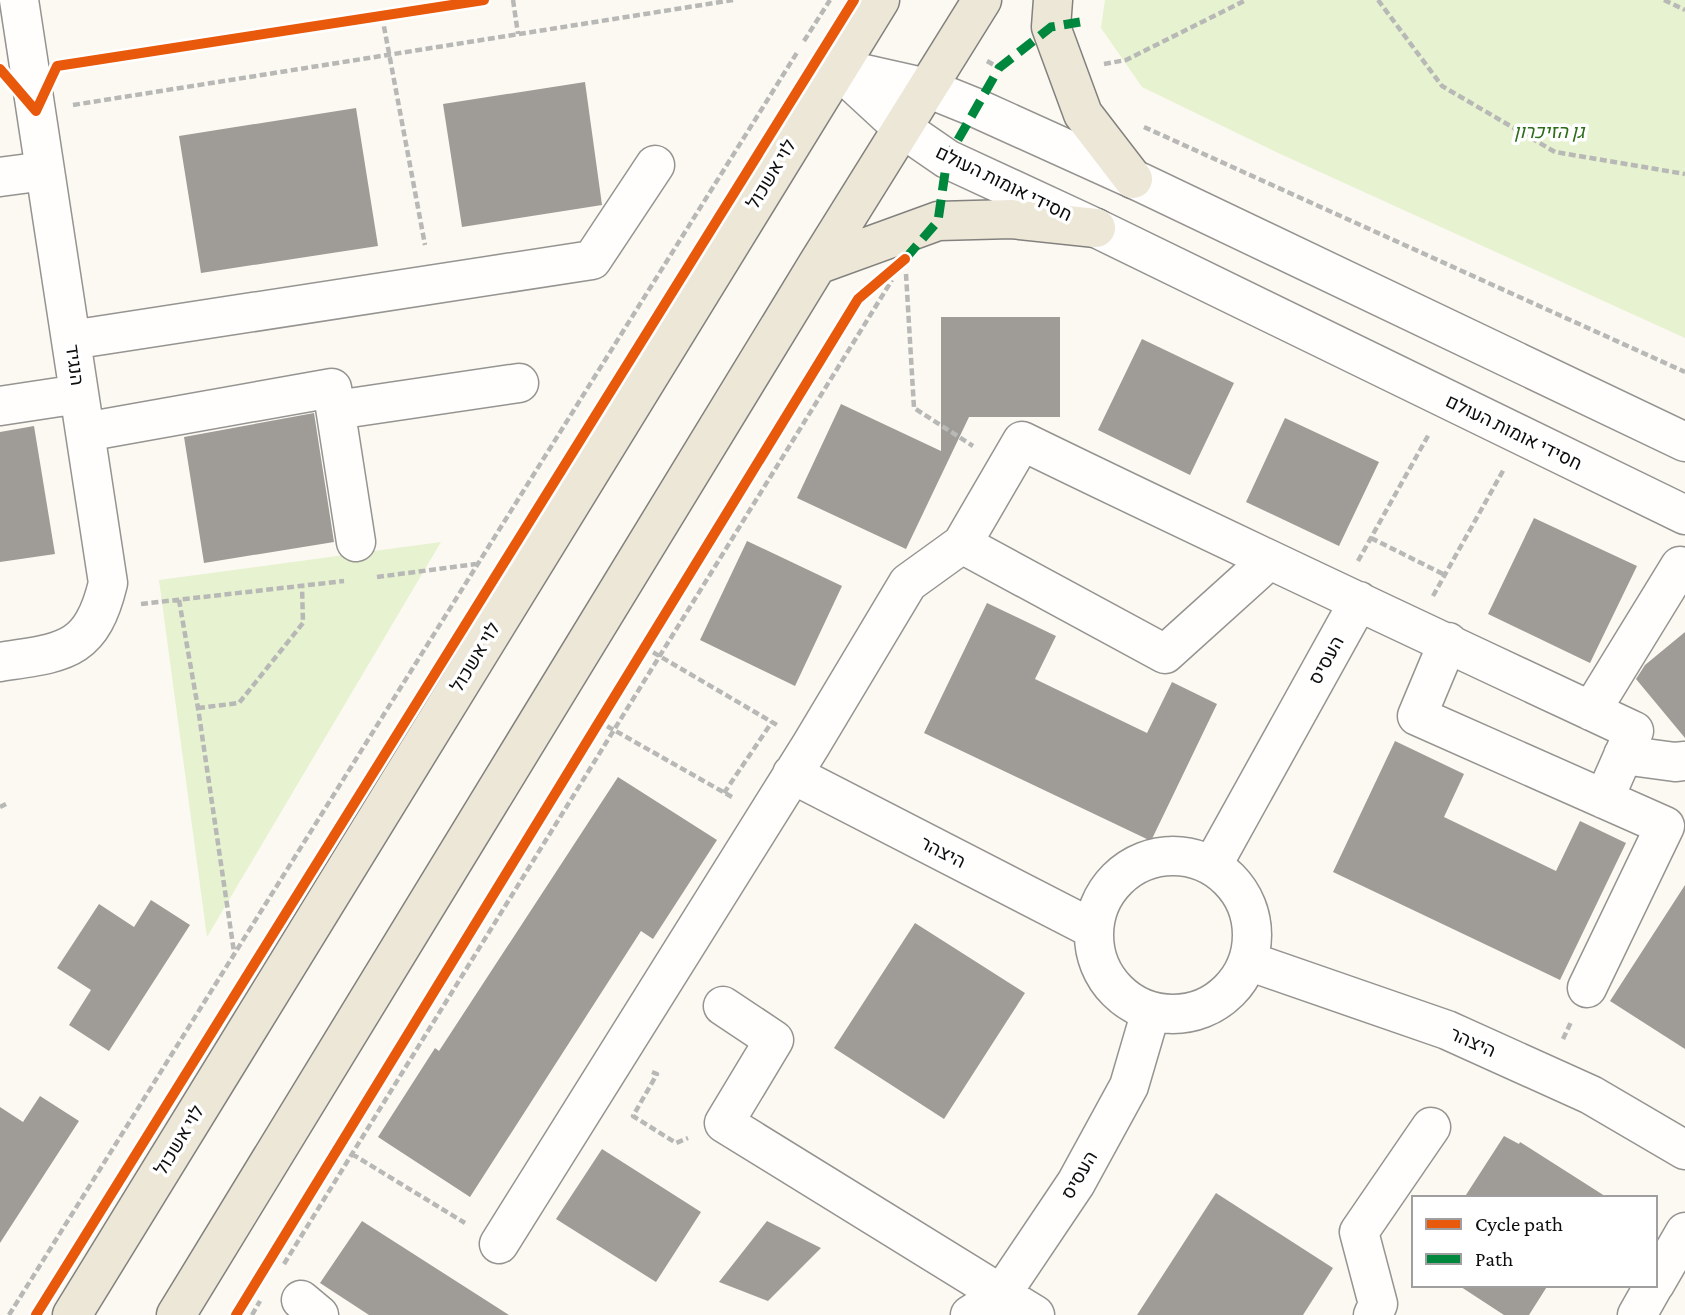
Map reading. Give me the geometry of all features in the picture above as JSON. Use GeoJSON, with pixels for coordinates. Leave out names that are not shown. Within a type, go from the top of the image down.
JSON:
{"type":"FeatureCollection","features":[{"type":"Feature","properties":{"kind":"main road","name":"לוי אשכול"},"geometry":{"type":"LineString","coordinates":[[72,1315],[836,67],[880,0]]}},
{"type":"Feature","properties":{"kind":"main road"},"geometry":{"type":"LineString","coordinates":[[176,1315],[817,265],[982,0]]}},
{"type":"Feature","properties":{"kind":"main road"},"geometry":{"type":"LineString","coordinates":[[1053,0],[1051,27],[1083,114],[1133,179]]}},
{"type":"Feature","properties":{"kind":"main road"},"geometry":{"type":"LineString","coordinates":[[817,265],[938,222],[1011,219],[1096,228]]}},
{"type":"Feature","properties":{"kind":"street","name":"הנגיד"},"geometry":{"type":"LineString","coordinates":[[0,662],[44,655],[82,641],[102,609],[108,583],[19,0]]}},
{"type":"Feature","properties":{"kind":"street"},"geometry":{"type":"LineString","coordinates":[[836,67],[927,88],[1133,179],[1685,442]]}},
{"type":"Feature","properties":{"kind":"street","name":"חסידי אומות העולם"},"geometry":{"type":"LineString","coordinates":[[836,67],[902,128],[947,159],[1096,228],[1685,515]]}},
{"type":"Feature","properties":{"kind":"street"},"geometry":{"type":"LineString","coordinates":[[71,340],[592,260],[655,165]]}},
{"type":"Feature","properties":{"kind":"street"},"geometry":{"type":"LineString","coordinates":[[0,177],[45,172]]}},
{"type":"Feature","properties":{"kind":"street"},"geometry":{"type":"LineString","coordinates":[[336,410],[519,383]]}},
{"type":"Feature","properties":{"kind":"street"},"geometry":{"type":"LineString","coordinates":[[85,432],[332,388],[356,561]]}},
{"type":"Feature","properties":{"kind":"street"},"geometry":{"type":"LineString","coordinates":[[0,405],[79,394]]}},
{"type":"Feature","properties":{"kind":"street"},"geometry":{"type":"LineString","coordinates":[[499,1244],[802,760],[908,583],[962,544],[1022,441],[1268,561],[1350,596],[1634,731],[1604,799]]}},
{"type":"Feature","properties":{"kind":"street"},"geometry":{"type":"LineString","coordinates":[[962,544],[1165,654],[1268,561]]}},
{"type":"Feature","properties":{"kind":"street"},"geometry":{"type":"LineString","coordinates":[[1591,710],[1679,566]]}},
{"type":"Feature","properties":{"kind":"street","name":"העסיס"},"geometry":{"type":"LineString","coordinates":[[1212,866],[1350,596]]}},
{"type":"Feature","properties":{"kind":"street"},"geometry":{"type":"LineString","coordinates":[[1432,635],[1417,716],[1665,826],[1587,988]]}},
{"type":"Feature","properties":{"kind":"street"},"geometry":{"type":"LineString","coordinates":[[1623,755],[1685,761]]}},
{"type":"Feature","properties":{"kind":"street","name":"היצהר"},"geometry":{"type":"LineString","coordinates":[[802,760],[1093,929]]}},
{"type":"Feature","properties":{"kind":"street"},"geometry":{"type":"LineString","coordinates":[[1160,857],[1187,857],[1212,866],[1229,879],[1242,897],[1251,918],[1252,940],[1248,961],[1236,982],[1219,999],[1198,1010],[1175,1014],[1151,1011],[1131,1002],[1114,989],[1098,961],[1093,929],[1100,903],[1114,881],[1135,865],[1160,857]]}},
{"type":"Feature","properties":{"kind":"street","name":"היצהר"},"geometry":{"type":"LineString","coordinates":[[1248,961],[1447,1030],[1591,1095],[1685,1150]]}},
{"type":"Feature","properties":{"kind":"street"},"geometry":{"type":"LineString","coordinates":[[723,1006],[774,1040],[724,1123],[985,1306],[1035,1315]]}},
{"type":"Feature","properties":{"kind":"street","name":"העסיס"},"geometry":{"type":"LineString","coordinates":[[985,1306],[1076,1183],[1129,1086],[1151,1011]]}},
{"type":"Feature","properties":{"kind":"street"},"geometry":{"type":"LineString","coordinates":[[1373,1315],[1378,1304],[1359,1232],[1431,1126]]}},
{"type":"Feature","properties":{"kind":"street"},"geometry":{"type":"LineString","coordinates":[[1657,1281],[1685,1232]]}},
{"type":"Feature","properties":{"kind":"street"},"geometry":{"type":"LineString","coordinates":[[1637,1315],[1653,1287]]}},
{"type":"Feature","properties":{"kind":"path"},"geometry":{"type":"LineString","coordinates":[[513,0],[518,34]]}},
{"type":"Feature","properties":{"kind":"path"},"geometry":{"type":"LineString","coordinates":[[36,111],[733,0]]}},
{"type":"Feature","properties":{"kind":"path"},"geometry":{"type":"LineString","coordinates":[[9,1315],[830,0]]}},
{"type":"Feature","properties":{"kind":"path"},"geometry":{"type":"LineString","coordinates":[[1093,67],[1126,60],[1246,0]]}},
{"type":"Feature","properties":{"kind":"path"},"geometry":{"type":"LineString","coordinates":[[1378,0],[1442,86],[1555,152],[1685,174]]}},
{"type":"Feature","properties":{"kind":"path"},"geometry":{"type":"LineString","coordinates":[[1664,0],[1685,10]]}},
{"type":"Feature","properties":{"kind":"path"},"geometry":{"type":"LineString","coordinates":[[368,18],[394,14]]}},
{"type":"Feature","properties":{"kind":"path"},"geometry":{"type":"LineString","coordinates":[[382,16],[433,286]]}},
{"type":"Feature","properties":{"kind":"path"},"geometry":{"type":"LineString","coordinates":[[1141,125],[1685,372]]}},
{"type":"Feature","properties":{"kind":"path"},"geometry":{"type":"LineString","coordinates":[[877,283],[905,259]]}},
{"type":"Feature","properties":{"kind":"path"},"geometry":{"type":"LineString","coordinates":[[252,1315],[290,1297],[352,1154],[898,270]]}},
{"type":"Feature","properties":{"kind":"path"},"geometry":{"type":"LineString","coordinates":[[906,273],[914,408],[1007,468]]}},
{"type":"Feature","properties":{"kind":"path"},"geometry":{"type":"LineString","coordinates":[[1350,596],[1371,538],[1448,400]]}},
{"type":"Feature","properties":{"kind":"path"},"geometry":{"type":"LineString","coordinates":[[1432,635],[1445,575],[1522,436]]}},
{"type":"Feature","properties":{"kind":"path"},"geometry":{"type":"LineString","coordinates":[[1371,538],[1445,575]]}},
{"type":"Feature","properties":{"kind":"path"},"geometry":{"type":"LineString","coordinates":[[102,609],[302,586],[356,561]]}},
{"type":"Feature","properties":{"kind":"path"},"geometry":{"type":"LineString","coordinates":[[369,578],[477,564]]}},
{"type":"Feature","properties":{"kind":"path"},"geometry":{"type":"LineString","coordinates":[[198,708],[239,703],[303,623],[302,586]]}},
{"type":"Feature","properties":{"kind":"path"},"geometry":{"type":"LineString","coordinates":[[179,600],[198,708],[234,953]]}},
{"type":"Feature","properties":{"kind":"path"},"geometry":{"type":"LineString","coordinates":[[637,658],[651,636]]}},
{"type":"Feature","properties":{"kind":"path"},"geometry":{"type":"LineString","coordinates":[[644,647],[772,722],[802,760]]}},
{"type":"Feature","properties":{"kind":"path"},"geometry":{"type":"LineString","coordinates":[[591,733],[605,711]]}},
{"type":"Feature","properties":{"kind":"path"},"geometry":{"type":"LineString","coordinates":[[598,721],[766,817]]}},
{"type":"Feature","properties":{"kind":"path"},"geometry":{"type":"LineString","coordinates":[[724,793],[772,722]]}},
{"type":"Feature","properties":{"kind":"path"},"geometry":{"type":"LineString","coordinates":[[0,807],[6,804]]}},
{"type":"Feature","properties":{"kind":"path"},"geometry":{"type":"LineString","coordinates":[[1546,1075],[1587,988]]}},
{"type":"Feature","properties":{"kind":"path"},"geometry":{"type":"LineString","coordinates":[[617,1052],[657,1074],[633,1116],[676,1143]]}},
{"type":"Feature","properties":{"kind":"path"},"geometry":{"type":"LineString","coordinates":[[352,1154],[499,1244]]}},
{"type":"Feature","properties":{"kind":"green space","name":"גן הזיכרון"},"geometry":{"type":"Polygon","coordinates":[[[1105,0],[1685,0],[1685,338],[1276,152],[1142,87],[1101,28],[1105,0]]]}},
{"type":"Feature","properties":{"kind":"green space"},"geometry":{"type":"Polygon","coordinates":[[[441,542],[207,937],[159,580],[441,542]]]}},
{"type":"Feature","properties":{"kind":"building"},"geometry":{"type":"Polygon","coordinates":[[[585,82],[602,205],[462,227],[443,104],[585,82]]]}},
{"type":"Feature","properties":{"kind":"building"},"geometry":{"type":"Polygon","coordinates":[[[356,108],[378,246],[201,273],[179,136],[356,108]]]}},
{"type":"Feature","properties":{"kind":"building"},"geometry":{"type":"Polygon","coordinates":[[[941,317],[1060,317],[1060,417],[969,417],[906,549],[797,498],[841,404],[941,451],[941,317]]]}},
{"type":"Feature","properties":{"kind":"building"},"geometry":{"type":"Polygon","coordinates":[[[1142,339],[1234,383],[1190,475],[1098,430],[1142,339]]]}},
{"type":"Feature","properties":{"kind":"building"},"geometry":{"type":"Polygon","coordinates":[[[314,413],[334,542],[204,563],[184,437],[314,413]]]}},
{"type":"Feature","properties":{"kind":"building"},"geometry":{"type":"Polygon","coordinates":[[[1285,418],[1379,462],[1339,546],[1246,502],[1285,418]]]}},
{"type":"Feature","properties":{"kind":"building"},"geometry":{"type":"Polygon","coordinates":[[[34,426],[55,554],[0,562],[0,432],[34,426]]]}},
{"type":"Feature","properties":{"kind":"building"},"geometry":{"type":"Polygon","coordinates":[[[1534,518],[1637,566],[1590,663],[1488,614],[1534,518]]]}},
{"type":"Feature","properties":{"kind":"building"},"geometry":{"type":"Polygon","coordinates":[[[747,541],[842,586],[795,686],[700,640],[747,541]]]}},
{"type":"Feature","properties":{"kind":"building"},"geometry":{"type":"Polygon","coordinates":[[[987,603],[1056,636],[1035,679],[1147,733],[1172,682],[1217,704],[1151,841],[924,733],[987,603]]]}},
{"type":"Feature","properties":{"kind":"building"},"geometry":{"type":"Polygon","coordinates":[[[1685,632],[1685,738],[1636,679],[1645,665],[1685,632]]]}},
{"type":"Feature","properties":{"kind":"building"},"geometry":{"type":"Polygon","coordinates":[[[1395,741],[1464,774],[1444,817],[1556,871],[1580,821],[1626,843],[1560,980],[1333,872],[1395,741]]]}},
{"type":"Feature","properties":{"kind":"building"},"geometry":{"type":"Polygon","coordinates":[[[618,777],[717,840],[653,939],[641,931],[470,1197],[378,1137],[435,1048],[439,1051],[618,777]]]}},
{"type":"Feature","properties":{"kind":"building"},"geometry":{"type":"Polygon","coordinates":[[[1685,885],[1685,1049],[1610,1001],[1685,885]]]}},
{"type":"Feature","properties":{"kind":"building"},"geometry":{"type":"Polygon","coordinates":[[[151,900],[190,925],[109,1051],[69,1025],[91,990],[57,968],[99,904],[134,927],[151,900]]]}},
{"type":"Feature","properties":{"kind":"building"},"geometry":{"type":"Polygon","coordinates":[[[915,923],[1025,993],[944,1119],[834,1048],[915,923]]]}},
{"type":"Feature","properties":{"kind":"building"},"geometry":{"type":"Polygon","coordinates":[[[40,1096],[79,1121],[0,1243],[0,1107],[23,1122],[40,1096]]]}},
{"type":"Feature","properties":{"kind":"building"},"geometry":{"type":"Polygon","coordinates":[[[1504,1136],[1519,1144],[1520,1142],[1605,1196],[1465,1196],[1504,1136]]]}},
{"type":"Feature","properties":{"kind":"building"},"geometry":{"type":"Polygon","coordinates":[[[602,1149],[701,1212],[656,1282],[556,1219],[602,1149]]]}},
{"type":"Feature","properties":{"kind":"building"},"geometry":{"type":"Polygon","coordinates":[[[1216,1193],[1333,1268],[1303,1315],[1137,1315],[1216,1193]]]}},
{"type":"Feature","properties":{"kind":"building"},"geometry":{"type":"Polygon","coordinates":[[[362,1221],[509,1315],[369,1315],[320,1283],[362,1221]]]}},
{"type":"Feature","properties":{"kind":"building"},"geometry":{"type":"Polygon","coordinates":[[[767,1221],[821,1248],[768,1301],[719,1282],[767,1221]]]}},
{"type":"Feature","properties":{"kind":"building"},"geometry":{"type":"Polygon","coordinates":[[[1461,1287],[1547,1287],[1529,1315],[1504,1315],[1461,1287]]]}},
{"type":"Feature","properties":{"kind":"marked path"},"geometry":{"type":"LineString","coordinates":[[905,259],[938,221],[947,159],[999,68],[1051,27],[1080,22]]}},
{"type":"Feature","properties":{"kind":"cycle path"},"geometry":{"type":"LineString","coordinates":[[0,69],[36,111],[57,66],[484,0]]}},
{"type":"Feature","properties":{"kind":"cycle path"},"geometry":{"type":"LineString","coordinates":[[36,1315],[854,0]]}},
{"type":"Feature","properties":{"kind":"cycle path"},"geometry":{"type":"LineString","coordinates":[[236,1315],[858,299],[905,259]]}}]}
